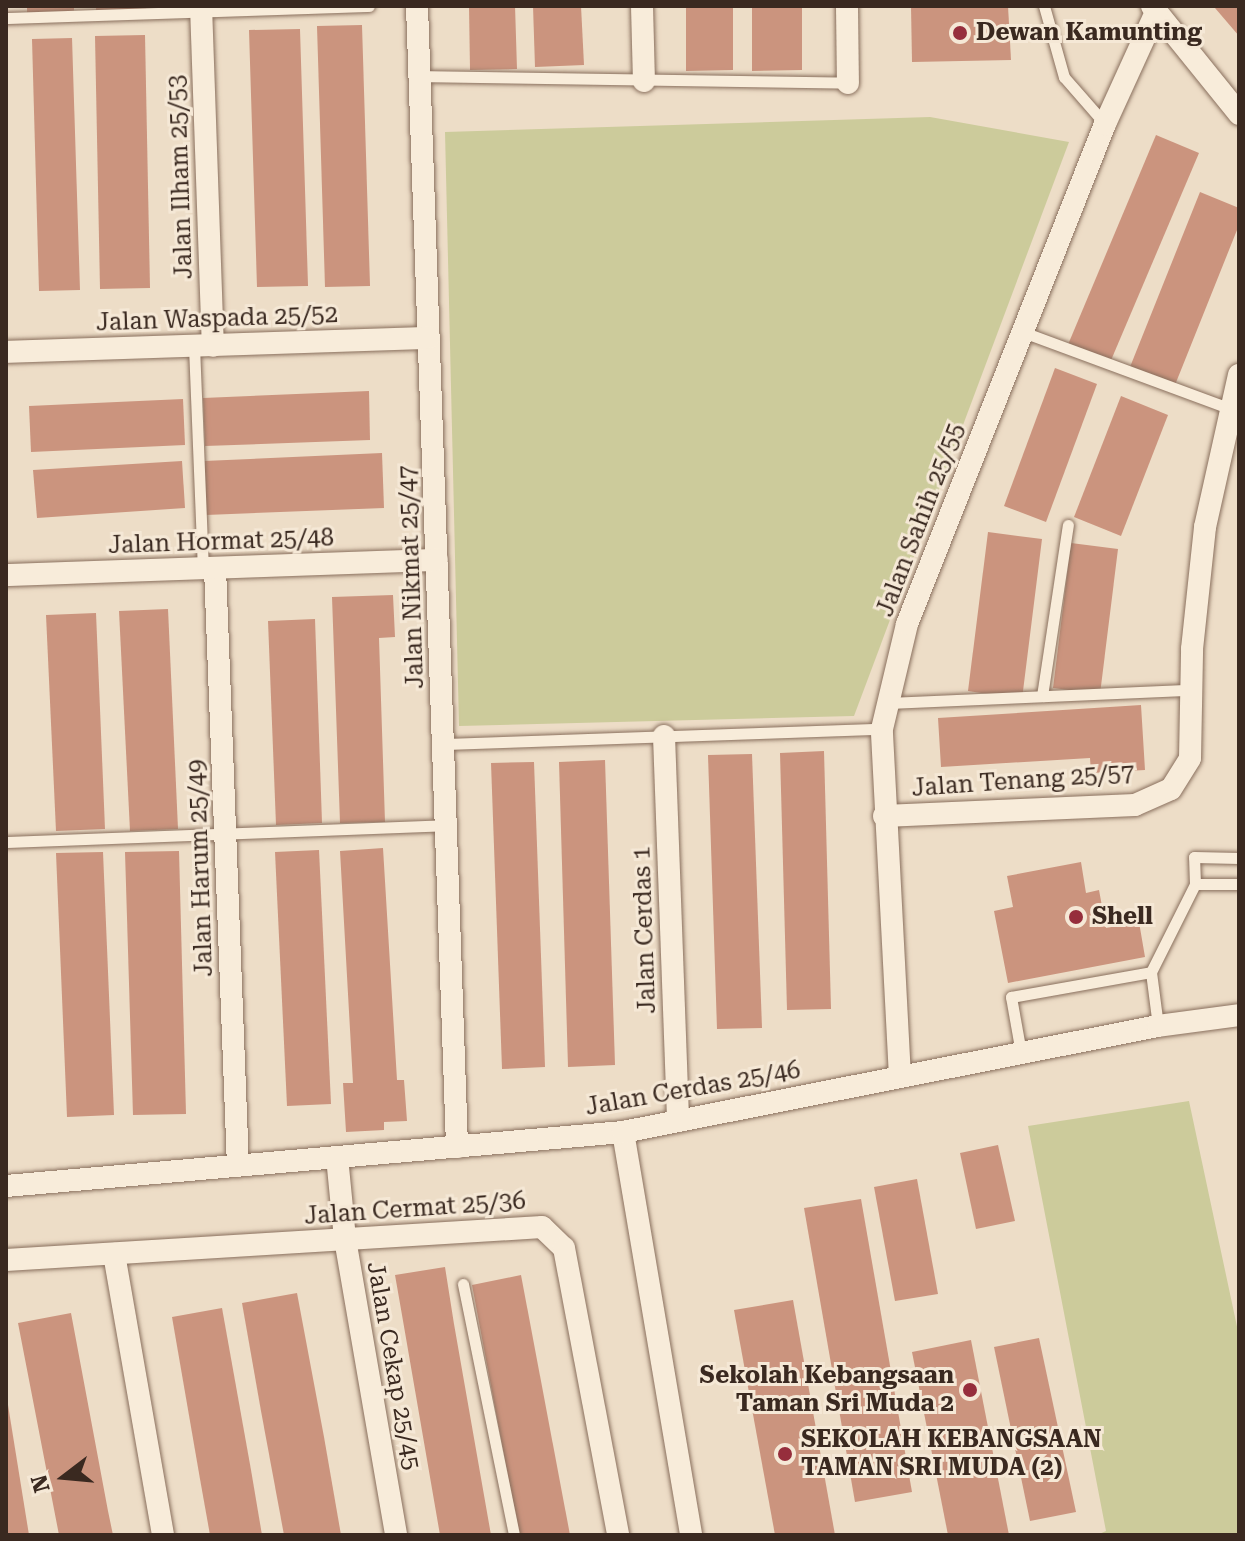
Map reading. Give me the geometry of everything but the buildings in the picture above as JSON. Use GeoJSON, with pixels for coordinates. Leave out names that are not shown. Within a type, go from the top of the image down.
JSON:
{"type":"FeatureCollection","features":[{"type":"Feature","properties":{"kind":"street","name":"Jalan Nikmat 25/47"},"geometry":{"type":"LineString","coordinates":[[417,6],[457,1147]]}},
{"type":"Feature","properties":{"kind":"street"},"geometry":{"type":"LineString","coordinates":[[642,6],[644,81]]}},
{"type":"Feature","properties":{"kind":"street"},"geometry":{"type":"LineString","coordinates":[[847,6],[848,83]]}},
{"type":"Feature","properties":{"kind":"street","name":"Jalan Ilham 25/53"},"geometry":{"type":"LineString","coordinates":[[201,9],[204,346]]}},
{"type":"Feature","properties":{"kind":"street"},"geometry":{"type":"LineString","coordinates":[[1154,9],[1239,114]]}},
{"type":"Feature","properties":{"kind":"street","name":"Jalan Sahih 25/55"},"geometry":{"type":"LineString","coordinates":[[900,1077],[884,816],[882,729],[888,703],[907,624],[1105,124],[1154,9]]}},
{"type":"Feature","properties":{"kind":"street","name":"Jalan Waspada 25/52"},"geometry":{"type":"LineString","coordinates":[[6,352],[429,338]]}},
{"type":"Feature","properties":{"kind":"street","name":"Jalan Tenang 25/57"},"geometry":{"type":"LineString","coordinates":[[884,816],[1135,805],[1171,789],[1190,758],[1191,690],[1205,527],[1228,408],[1239,375]]}},
{"type":"Feature","properties":{"kind":"street","name":"Jalan Hormat 25/48"},"geometry":{"type":"LineString","coordinates":[[6,575],[437,560]]}},
{"type":"Feature","properties":{"kind":"street","name":"Jalan Harum 25/49"},"geometry":{"type":"LineString","coordinates":[[209,568],[225,833],[238,1166]]}},
{"type":"Feature","properties":{"kind":"street","name":"Jalan Cerdas 1"},"geometry":{"type":"LineString","coordinates":[[664,736],[678,1121]]}},
{"type":"Feature","properties":{"kind":"street","name":"Jalan Cerdas 25/46"},"geometry":{"type":"LineString","coordinates":[[6,1186],[623,1132],[1158,1026],[1239,1015]]}},
{"type":"Feature","properties":{"kind":"street"},"geometry":{"type":"LineString","coordinates":[[623,1132],[691,1535]]}},
{"type":"Feature","properties":{"kind":"street","name":"Jalan Cekap 25/45"},"geometry":{"type":"LineString","coordinates":[[337,1157],[345,1239],[396,1535]]}},
{"type":"Feature","properties":{"kind":"street","name":"Jalan Cermat 25/36"},"geometry":{"type":"LineString","coordinates":[[6,1260],[542,1227],[564,1248],[618,1535]]}},
{"type":"Feature","properties":{"kind":"street"},"geometry":{"type":"LineString","coordinates":[[114,1254],[163,1535]]}},
{"type":"Feature","properties":{"kind":"lane"},"geometry":{"type":"LineString","coordinates":[[6,18],[201,9],[369,6]]}},
{"type":"Feature","properties":{"kind":"lane"},"geometry":{"type":"LineString","coordinates":[[1044,6],[1064,77],[1105,124]]}},
{"type":"Feature","properties":{"kind":"lane"},"geometry":{"type":"LineString","coordinates":[[420,76],[848,83]]}},
{"type":"Feature","properties":{"kind":"lane"},"geometry":{"type":"LineString","coordinates":[[1023,332],[1228,408]]}},
{"type":"Feature","properties":{"kind":"lane"},"geometry":{"type":"LineString","coordinates":[[204,346],[209,568]]}},
{"type":"Feature","properties":{"kind":"lane"},"geometry":{"type":"LineString","coordinates":[[1042,696],[1068,525]]}},
{"type":"Feature","properties":{"kind":"lane"},"geometry":{"type":"LineString","coordinates":[[888,703],[1191,690]]}},
{"type":"Feature","properties":{"kind":"lane"},"geometry":{"type":"LineString","coordinates":[[444,744],[882,729]]}},
{"type":"Feature","properties":{"kind":"lane"},"geometry":{"type":"LineString","coordinates":[[6,842],[446,825]]}},
{"type":"Feature","properties":{"kind":"lane"},"geometry":{"type":"LineString","coordinates":[[1158,1026],[1151,972],[1195,884],[1194,857],[1239,858]]}},
{"type":"Feature","properties":{"kind":"lane"},"geometry":{"type":"LineString","coordinates":[[1195,884],[1239,884]]}},
{"type":"Feature","properties":{"kind":"lane"},"geometry":{"type":"LineString","coordinates":[[1021,1053],[1011,997],[1151,972]]}},
{"type":"Feature","properties":{"kind":"lane"},"geometry":{"type":"LineString","coordinates":[[463,1284],[514,1535]]}},
{"type":"Feature","properties":{"kind":"green space"},"geometry":{"type":"Polygon","coordinates":[[[930,117],[1069,142],[854,716],[459,726],[445,132],[930,117]]]}},
{"type":"Feature","properties":{"kind":"green space"},"geometry":{"type":"Polygon","coordinates":[[[1189,1101],[1239,1336],[1239,1535],[1097,1535],[1106,1531],[1028,1126],[1189,1101]]]}},
{"type":"Feature","properties":{"kind":"place","name":"Dewan Kamunting"},"geometry":{"type":"Point","coordinates":[960,33]}},
{"type":"Feature","properties":{"kind":"place","name":"Shell"},"geometry":{"type":"Point","coordinates":[1076,917]}},
{"type":"Feature","properties":{"kind":"place","name":"Sekolah Kebangsaan Taman Sri Muda 2"},"geometry":{"type":"Point","coordinates":[970,1390]}},
{"type":"Feature","properties":{"kind":"place","name":"SEKOLAH KEBANGSAAN TAMAN SRI MUDA (2)"},"geometry":{"type":"Point","coordinates":[785,1454]}}]}
